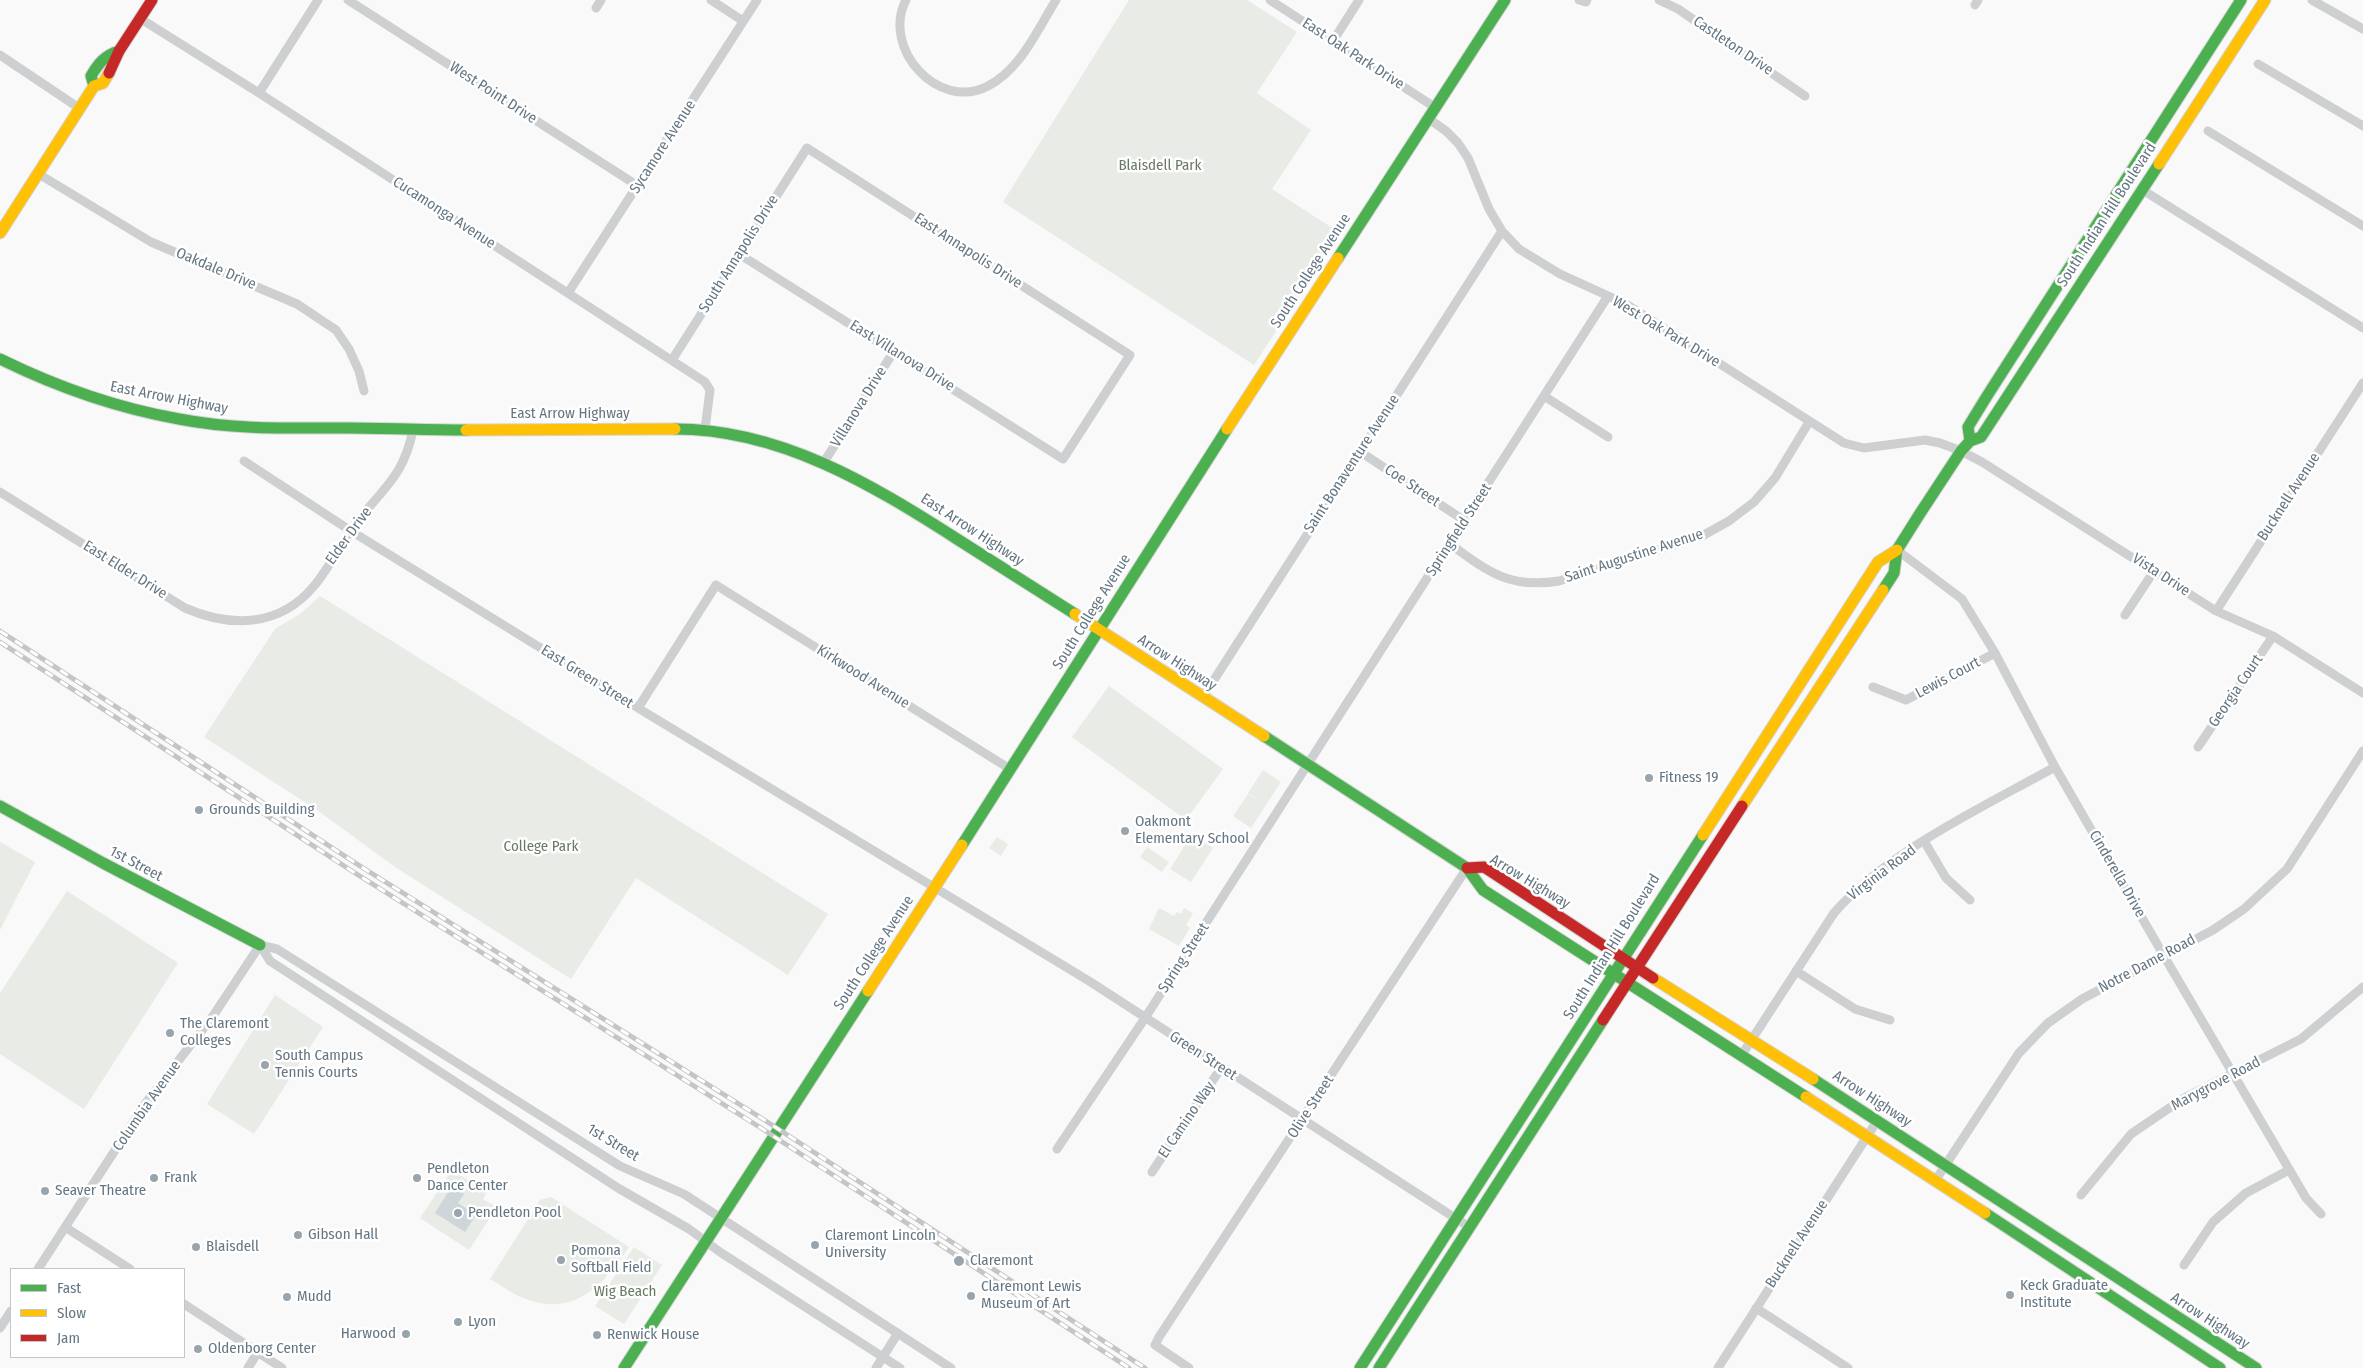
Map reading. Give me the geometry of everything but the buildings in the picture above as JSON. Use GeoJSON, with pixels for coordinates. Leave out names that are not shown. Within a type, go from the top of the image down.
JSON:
{"type":"FeatureCollection","features":[{"type":"Feature","properties":{"kind":"main road"},"geometry":{"type":"LineString","coordinates":[[0,233],[94,86],[91,76],[100,60],[109,54],[119,51],[152,0]]}},
{"type":"Feature","properties":{"kind":"main road","name":"South College Avenue"},"geometry":{"type":"LineString","coordinates":[[624,1368],[934,889],[1254,385],[1505,0]]}},
{"type":"Feature","properties":{"kind":"main road","name":"South Indian Hill Boulevard"},"geometry":{"type":"LineString","coordinates":[[1970,441],[1968,427],[1986,396],[2241,0]]}},
{"type":"Feature","properties":{"kind":"main road","name":"South Indian Hill Boulevard"},"geometry":{"type":"LineString","coordinates":[[1360,1368],[1878,562],[1897,550],[1961,451],[1970,441],[1981,437],[2265,0]]}},
{"type":"Feature","properties":{"kind":"main road","name":"East Arrow Highway"},"geometry":{"type":"LineString","coordinates":[[0,359],[48,382],[134,410],[242,427],[368,426],[413,430],[704,429],[766,443],[824,462],[871,485],[1099,631]]}},
{"type":"Feature","properties":{"kind":"main road","name":"South Indian Hill Boulevard"},"geometry":{"type":"LineString","coordinates":[[1379,1368],[1894,573],[1897,550]]}},
{"type":"Feature","properties":{"kind":"main road","name":"Arrow Highway"},"geometry":{"type":"LineString","coordinates":[[1099,631],[1467,868],[1482,890],[1867,1136],[2220,1368]]}},
{"type":"Feature","properties":{"kind":"main road","name":"1st Street"},"geometry":{"type":"LineString","coordinates":[[0,806],[103,863],[260,945]]}},
{"type":"Feature","properties":{"kind":"main road","name":"Arrow Highway"},"geometry":{"type":"LineString","coordinates":[[1467,868],[1484,868],[2256,1368]]}},
{"type":"Feature","properties":{"kind":"street"},"geometry":{"type":"LineString","coordinates":[[259,93],[318,0]]}},
{"type":"Feature","properties":{"kind":"street","name":"West Point Drive"},"geometry":{"type":"LineString","coordinates":[[348,0],[638,186]]}},
{"type":"Feature","properties":{"kind":"street"},"geometry":{"type":"LineString","coordinates":[[711,0],[744,21]]}},
{"type":"Feature","properties":{"kind":"street","name":"Sycamore Avenue"},"geometry":{"type":"LineString","coordinates":[[568,294],[757,0]]}},
{"type":"Feature","properties":{"kind":"street"},"geometry":{"type":"LineString","coordinates":[[906,0],[900,19],[901,43],[912,65],[932,80],[951,90],[962,92],[974,91],[997,81],[1016,64],[1056,0]]}},
{"type":"Feature","properties":{"kind":"street","name":"East Oak Park Drive"},"geometry":{"type":"LineString","coordinates":[[1270,0],[1436,108]]}},
{"type":"Feature","properties":{"kind":"street"},"geometry":{"type":"LineString","coordinates":[[1333,41],[1359,0]]}},
{"type":"Feature","properties":{"kind":"street"},"geometry":{"type":"LineString","coordinates":[[1578,0],[1586,2],[1587,0]]}},
{"type":"Feature","properties":{"kind":"street","name":"Castleton Drive"},"geometry":{"type":"LineString","coordinates":[[1659,0],[1678,9],[1805,96]]}},
{"type":"Feature","properties":{"kind":"street"},"geometry":{"type":"LineString","coordinates":[[2312,0],[2363,29]]}},
{"type":"Feature","properties":{"kind":"street","name":"Cucamonga Avenue"},"geometry":{"type":"LineString","coordinates":[[141,19],[259,93],[705,382],[710,390],[704,429]]}},
{"type":"Feature","properties":{"kind":"street"},"geometry":{"type":"LineString","coordinates":[[0,55],[79,108]]}},
{"type":"Feature","properties":{"kind":"street"},"geometry":{"type":"LineString","coordinates":[[2258,64],[2363,126]]}},
{"type":"Feature","properties":{"kind":"street","name":"West Oak Park Drive"},"geometry":{"type":"LineString","coordinates":[[1429,119],[1458,142],[1468,158],[1489,209],[1502,231],[1519,249],[1560,274],[1626,304],[1844,444],[1864,448],[1925,440],[1940,443],[1961,451]]}},
{"type":"Feature","properties":{"kind":"street"},"geometry":{"type":"LineString","coordinates":[[2208,131],[2363,226]]}},
{"type":"Feature","properties":{"kind":"street","name":"South Annapolis Drive"},"geometry":{"type":"LineString","coordinates":[[672,360],[807,148]]}},
{"type":"Feature","properties":{"kind":"street","name":"East Annapolis Drive"},"geometry":{"type":"LineString","coordinates":[[807,148],[1130,355],[1063,459]]}},
{"type":"Feature","properties":{"kind":"street","name":"Oakdale Drive"},"geometry":{"type":"LineString","coordinates":[[37,173],[151,242],[288,300],[336,330],[349,349],[359,372],[364,391]]}},
{"type":"Feature","properties":{"kind":"street"},"geometry":{"type":"LineString","coordinates":[[2141,189],[2363,328]]}},
{"type":"Feature","properties":{"kind":"street","name":"Saint Bonaventure Avenue"},"geometry":{"type":"LineString","coordinates":[[1203,697],[1502,231]]}},
{"type":"Feature","properties":{"kind":"street","name":"East Villanova Drive"},"geometry":{"type":"LineString","coordinates":[[739,254],[1063,459]]}},
{"type":"Feature","properties":{"kind":"street","name":"Springfield Street"},"geometry":{"type":"LineString","coordinates":[[1309,765],[1608,296]]}},
{"type":"Feature","properties":{"kind":"street","name":"Villanova Drive"},"geometry":{"type":"LineString","coordinates":[[824,462],[894,351]]}},
{"type":"Feature","properties":{"kind":"street","name":"Bucknell Avenue"},"geometry":{"type":"LineString","coordinates":[[2216,611],[2363,383]]}},
{"type":"Feature","properties":{"kind":"street"},"geometry":{"type":"LineString","coordinates":[[1544,396],[1608,437]]}},
{"type":"Feature","properties":{"kind":"street","name":"Saint Augustine Avenue"},"geometry":{"type":"LineString","coordinates":[[1450,544],[1483,568],[1502,578],[1540,585],[1560,581],[1702,536],[1729,521],[1754,502],[1775,478],[1809,422]]}},
{"type":"Feature","properties":{"kind":"street","name":"Elder Drive"},"geometry":{"type":"LineString","coordinates":[[259,620],[281,613],[301,599],[314,586],[351,531],[398,473],[408,454],[413,430]]}},
{"type":"Feature","properties":{"kind":"street","name":"Coe Street"},"geometry":{"type":"LineString","coordinates":[[1360,451],[1464,521]]}},
{"type":"Feature","properties":{"kind":"street","name":"Vista Drive"},"geometry":{"type":"LineString","coordinates":[[1961,451],[1982,462],[2216,611],[2273,636],[2363,693]]}},
{"type":"Feature","properties":{"kind":"street","name":"East Green Street"},"geometry":{"type":"LineString","coordinates":[[244,461],[351,531],[934,889]]}},
{"type":"Feature","properties":{"kind":"street","name":"East Elder Drive"},"geometry":{"type":"LineString","coordinates":[[0,492],[186,608],[203,615],[221,619],[259,620]]}},
{"type":"Feature","properties":{"kind":"street","name":"Cinderella Drive"},"geometry":{"type":"LineString","coordinates":[[1897,550],[1962,600],[1995,653],[2055,767],[2233,1075],[2306,1198],[2322,1214]]}},
{"type":"Feature","properties":{"kind":"street"},"geometry":{"type":"LineString","coordinates":[[2125,616],[2154,571]]}},
{"type":"Feature","properties":{"kind":"street","name":"Kirkwood Avenue"},"geometry":{"type":"LineString","coordinates":[[638,708],[716,585],[1010,769]]}},
{"type":"Feature","properties":{"kind":"street","name":"Georgia Court"},"geometry":{"type":"LineString","coordinates":[[2198,747],[2273,636]]}},
{"type":"Feature","properties":{"kind":"street","name":"Lewis Court"},"geometry":{"type":"LineString","coordinates":[[1873,687],[1906,700],[1995,653]]}},
{"type":"Feature","properties":{"kind":"street","name":"Notre Dame Road"},"geometry":{"type":"LineString","coordinates":[[1935,1181],[2019,1053],[2048,1023],[2082,999],[2213,930],[2244,909],[2286,869],[2363,751]]}},
{"type":"Feature","properties":{"kind":"street","name":"Spring Street"},"geometry":{"type":"LineString","coordinates":[[1057,1149],[1145,1018],[1309,765]]}},
{"type":"Feature","properties":{"kind":"street","name":"Virginia Road"},"geometry":{"type":"LineString","coordinates":[[1741,1056],[1834,913],[1848,897],[1894,860],[1924,841],[2055,767]]}},
{"type":"Feature","properties":{"kind":"street"},"geometry":{"type":"LineString","coordinates":[[1924,841],[1946,878],[1970,900]]}},
{"type":"Feature","properties":{"kind":"street","name":"Olive Street"},"geometry":{"type":"LineString","coordinates":[[1189,1368],[1155,1345],[1467,868]]}},
{"type":"Feature","properties":{"kind":"street","name":"Green Street"},"geometry":{"type":"LineString","coordinates":[[934,889],[1089,981],[1469,1227]]}},
{"type":"Feature","properties":{"kind":"street","name":"1st Street"},"geometry":{"type":"LineString","coordinates":[[260,945],[277,949],[620,1166],[684,1194],[951,1368]]}},
{"type":"Feature","properties":{"kind":"street","name":"1st Street"},"geometry":{"type":"LineString","coordinates":[[260,945],[270,961],[610,1182],[689,1229],[900,1368]]}},
{"type":"Feature","properties":{"kind":"street","name":"Columbia Avenue"},"geometry":{"type":"LineString","coordinates":[[39,1268],[145,1104],[213,1016],[260,945]]}},
{"type":"Feature","properties":{"kind":"street"},"geometry":{"type":"LineString","coordinates":[[1796,971],[1855,1009],[1890,1020]]}},
{"type":"Feature","properties":{"kind":"street","name":"Marygrove Road"},"geometry":{"type":"LineString","coordinates":[[2081,1194],[2131,1134],[2184,1098],[2233,1075],[2301,1039],[2363,987]]}},
{"type":"Feature","properties":{"kind":"street","name":"El Camino Way"},"geometry":{"type":"LineString","coordinates":[[1152,1172],[1221,1068]]}},
{"type":"Feature","properties":{"kind":"street","name":"Bucknell Avenue"},"geometry":{"type":"LineString","coordinates":[[1718,1368],[1877,1121]]}},
{"type":"Feature","properties":{"kind":"street"},"geometry":{"type":"LineString","coordinates":[[2184,1265],[2213,1222],[2246,1193],[2289,1170]]}},
{"type":"Feature","properties":{"kind":"street"},"geometry":{"type":"LineString","coordinates":[[65,1227],[128,1268]]}},
{"type":"Feature","properties":{"kind":"street"},"geometry":{"type":"LineString","coordinates":[[185,1305],[282,1368]]}},
{"type":"Feature","properties":{"kind":"street"},"geometry":{"type":"LineString","coordinates":[[1756,1308],[1848,1368]]}},
{"type":"Feature","properties":{"kind":"street"},"geometry":{"type":"LineString","coordinates":[[0,1328],[10,1312]]}},
{"type":"Feature","properties":{"kind":"street"},"geometry":{"type":"LineString","coordinates":[[876,1368],[898,1333]]}},
{"type":"Feature","properties":{"kind":"street"},"geometry":{"type":"LineString","coordinates":[[248,1368],[258,1352]]}},
{"type":"Feature","properties":{"kind":"green space","name":"Blaisdell Park"},"geometry":{"type":"Polygon","coordinates":[[[1129,0],[1247,0],[1297,32],[1257,93],[1311,130],[1272,189],[1340,233],[1254,365],[1003,202],[1129,0]]]}},
{"type":"Feature","properties":{"kind":"green space","name":"College Park"},"geometry":{"type":"Polygon","coordinates":[[[320,596],[828,914],[788,975],[636,878],[571,979],[395,867],[317,810],[204,737],[275,629],[300,614],[320,596]]]}},
{"type":"Feature","properties":{"kind":"green space"},"geometry":{"type":"Polygon","coordinates":[[[1109,686],[1223,769],[1186,820],[1072,737],[1109,686]]]}},
{"type":"Feature","properties":{"kind":"green space"},"geometry":{"type":"Polygon","coordinates":[[[1263,770],[1281,782],[1266,805],[1248,793],[1263,770]]]}},
{"type":"Feature","properties":{"kind":"green space"},"geometry":{"type":"Polygon","coordinates":[[[1248,794],[1266,805],[1251,828],[1233,816],[1248,794]]]}},
{"type":"Feature","properties":{"kind":"green space"},"geometry":{"type":"Polygon","coordinates":[[[1192,834],[1213,848],[1191,882],[1170,869],[1192,834]]]}},
{"type":"Feature","properties":{"kind":"green space"},"geometry":{"type":"Polygon","coordinates":[[[997,837],[1008,844],[1001,856],[989,848],[997,837]]]}},
{"type":"Feature","properties":{"kind":"green space"},"geometry":{"type":"Polygon","coordinates":[[[0,842],[35,862],[0,930],[0,842]]]}},
{"type":"Feature","properties":{"kind":"green space"},"geometry":{"type":"Polygon","coordinates":[[[1147,847],[1169,862],[1162,872],[1140,857],[1147,847]]]}},
{"type":"Feature","properties":{"kind":"green space"},"geometry":{"type":"Polygon","coordinates":[[[67,891],[178,963],[84,1109],[0,1054],[0,993],[67,891]]]}},
{"type":"Feature","properties":{"kind":"green space"},"geometry":{"type":"Polygon","coordinates":[[[1159,908],[1174,916],[1177,912],[1181,914],[1184,908],[1193,913],[1186,925],[1190,928],[1179,946],[1149,929],[1159,908]]]}},
{"type":"Feature","properties":{"kind":"green space","name":"South Campus Tennis Courts"},"geometry":{"type":"Polygon","coordinates":[[[275,995],[323,1027],[254,1134],[207,1104],[275,995]]]}},
{"type":"Feature","properties":{"kind":"green space","name":"Pendleton Pool"},"geometry":{"type":"Polygon","coordinates":[[[452,1170],[487,1192],[483,1199],[497,1207],[469,1250],[420,1218],[452,1170]]]}},
{"type":"Feature","properties":{"kind":"green space","name":"Pomona Softball Field"},"geometry":{"type":"Polygon","coordinates":[[[551,1197],[629,1247],[609,1274],[597,1286],[585,1295],[572,1301],[557,1304],[541,1303],[523,1298],[490,1279],[540,1200],[551,1197]]]}},
{"type":"Feature","properties":{"kind":"green space","name":"Wig Beach"},"geometry":{"type":"Polygon","coordinates":[[[634,1247],[662,1265],[624,1324],[595,1306],[634,1247]]]}},
{"type":"Feature","properties":{"kind":"shaded area"},"geometry":{"type":"Polygon","coordinates":[[[452,1186],[464,1194],[458,1203],[476,1215],[465,1232],[435,1213],[452,1186]]]}},
{"type":"Feature","properties":{"kind":"railway"},"geometry":{"type":"LineString","coordinates":[[0,631],[360,866],[766,1121],[1145,1368]]}},
{"type":"Feature","properties":{"kind":"railway"},"geometry":{"type":"LineString","coordinates":[[0,642],[355,873],[761,1128],[1129,1368]]}},
{"type":"Feature","properties":{"kind":"traffic: fast"},"geometry":{"type":"LineString","coordinates":[[1338,258],[1505,0]]}},
{"type":"Feature","properties":{"kind":"traffic: fast"},"geometry":{"type":"LineString","coordinates":[[1970,441],[1968,427],[1987,396],[2241,0]]}},
{"type":"Feature","properties":{"kind":"traffic: fast"},"geometry":{"type":"LineString","coordinates":[[94,86],[91,76],[96,68],[106,58],[119,51]]}},
{"type":"Feature","properties":{"kind":"traffic: fast"},"geometry":{"type":"LineString","coordinates":[[1883,590],[1894,573],[1897,550],[1919,515],[1961,451],[1970,441],[1981,437],[2159,164]]}},
{"type":"Feature","properties":{"kind":"traffic: fast"},"geometry":{"type":"LineString","coordinates":[[0,359],[43,379],[110,403],[200,423],[264,428],[466,430]]}},
{"type":"Feature","properties":{"kind":"traffic: fast"},"geometry":{"type":"LineString","coordinates":[[675,429],[714,431],[751,438],[788,449],[823,463],[858,480],[924,518],[1075,614]]}},
{"type":"Feature","properties":{"kind":"traffic: fast"},"geometry":{"type":"LineString","coordinates":[[962,845],[1227,429]]}},
{"type":"Feature","properties":{"kind":"traffic: fast"},"geometry":{"type":"LineString","coordinates":[[1264,736],[1467,868],[1483,890],[1806,1097]]}},
{"type":"Feature","properties":{"kind":"traffic: fast"},"geometry":{"type":"LineString","coordinates":[[0,806],[103,863],[260,945]]}},
{"type":"Feature","properties":{"kind":"traffic: fast"},"geometry":{"type":"LineString","coordinates":[[1360,1368],[1703,835]]}},
{"type":"Feature","properties":{"kind":"traffic: fast"},"geometry":{"type":"LineString","coordinates":[[624,1368],[868,991]]}},
{"type":"Feature","properties":{"kind":"traffic: fast"},"geometry":{"type":"LineString","coordinates":[[1379,1368],[1603,1020]]}},
{"type":"Feature","properties":{"kind":"traffic: fast"},"geometry":{"type":"LineString","coordinates":[[1813,1079],[2256,1368]]}},
{"type":"Feature","properties":{"kind":"traffic: fast"},"geometry":{"type":"LineString","coordinates":[[1985,1213],[2220,1368]]}},
{"type":"Feature","properties":{"kind":"traffic: slow"},"geometry":{"type":"LineString","coordinates":[[2159,164],[2265,0]]}},
{"type":"Feature","properties":{"kind":"traffic: slow"},"geometry":{"type":"LineString","coordinates":[[0,233],[94,86],[103,83],[109,73]]}},
{"type":"Feature","properties":{"kind":"traffic: slow"},"geometry":{"type":"LineString","coordinates":[[1227,429],[1338,258]]}},
{"type":"Feature","properties":{"kind":"traffic: slow"},"geometry":{"type":"LineString","coordinates":[[466,430],[675,429]]}},
{"type":"Feature","properties":{"kind":"traffic: slow"},"geometry":{"type":"LineString","coordinates":[[1703,835],[1878,562],[1897,550]]}},
{"type":"Feature","properties":{"kind":"traffic: slow"},"geometry":{"type":"LineString","coordinates":[[1742,806],[1883,590]]}},
{"type":"Feature","properties":{"kind":"traffic: slow"},"geometry":{"type":"LineString","coordinates":[[1075,614],[1264,736]]}},
{"type":"Feature","properties":{"kind":"traffic: slow"},"geometry":{"type":"LineString","coordinates":[[868,991],[962,845]]}},
{"type":"Feature","properties":{"kind":"traffic: slow"},"geometry":{"type":"LineString","coordinates":[[1653,978],[1813,1079]]}},
{"type":"Feature","properties":{"kind":"traffic: slow"},"geometry":{"type":"LineString","coordinates":[[1806,1097],[1985,1213]]}},
{"type":"Feature","properties":{"kind":"traffic: jam"},"geometry":{"type":"LineString","coordinates":[[109,73],[119,51],[152,0]]}},
{"type":"Feature","properties":{"kind":"traffic: jam"},"geometry":{"type":"LineString","coordinates":[[1603,1020],[1742,806]]}},
{"type":"Feature","properties":{"kind":"traffic: jam"},"geometry":{"type":"LineString","coordinates":[[1467,868],[1484,867],[1653,978]]}},
{"type":"Feature","properties":{"kind":"place","name":"Fitness 19"},"geometry":{"type":"Point","coordinates":[1649,778]}},
{"type":"Feature","properties":{"kind":"place","name":"Grounds Building"},"geometry":{"type":"Point","coordinates":[199,810]}},
{"type":"Feature","properties":{"kind":"place","name":"Oakmont Elementary School"},"geometry":{"type":"Point","coordinates":[1125,831]}},
{"type":"Feature","properties":{"kind":"place","name":"The Claremont Colleges"},"geometry":{"type":"Point","coordinates":[170,1033]}},
{"type":"Feature","properties":{"kind":"place","name":"South Campus Tennis Courts"},"geometry":{"type":"Point","coordinates":[265,1065]}},
{"type":"Feature","properties":{"kind":"place","name":"Frank"},"geometry":{"type":"Point","coordinates":[154,1178]}},
{"type":"Feature","properties":{"kind":"place","name":"Pendleton Dance Center"},"geometry":{"type":"Point","coordinates":[417,1178]}},
{"type":"Feature","properties":{"kind":"place","name":"Seaver Theatre"},"geometry":{"type":"Point","coordinates":[45,1191]}},
{"type":"Feature","properties":{"kind":"place","name":"Pendleton Pool"},"geometry":{"type":"Point","coordinates":[458,1213]}},
{"type":"Feature","properties":{"kind":"place","name":"Gibson Hall"},"geometry":{"type":"Point","coordinates":[298,1235]}},
{"type":"Feature","properties":{"kind":"place","name":"Claremont Lincoln University"},"geometry":{"type":"Point","coordinates":[815,1245]}},
{"type":"Feature","properties":{"kind":"place","name":"Blaisdell"},"geometry":{"type":"Point","coordinates":[196,1247]}},
{"type":"Feature","properties":{"kind":"place","name":"Pomona Softball Field"},"geometry":{"type":"Point","coordinates":[561,1260]}},
{"type":"Feature","properties":{"kind":"place","name":"Claremont"},"geometry":{"type":"Point","coordinates":[959,1261]}},
{"type":"Feature","properties":{"kind":"place","name":"Keck Graduate Institute"},"geometry":{"type":"Point","coordinates":[2010,1295]}},
{"type":"Feature","properties":{"kind":"place","name":"Claremont Lewis Museum of Art"},"geometry":{"type":"Point","coordinates":[971,1296]}},
{"type":"Feature","properties":{"kind":"place","name":"Mudd"},"geometry":{"type":"Point","coordinates":[287,1297]}},
{"type":"Feature","properties":{"kind":"place","name":"Lyon"},"geometry":{"type":"Point","coordinates":[458,1322]}},
{"type":"Feature","properties":{"kind":"place","name":"Harwood"},"geometry":{"type":"Point","coordinates":[406,1334]}},
{"type":"Feature","properties":{"kind":"place","name":"Renwick House"},"geometry":{"type":"Point","coordinates":[597,1335]}},
{"type":"Feature","properties":{"kind":"place","name":"Oldenborg Center"},"geometry":{"type":"Point","coordinates":[198,1349]}}]}
